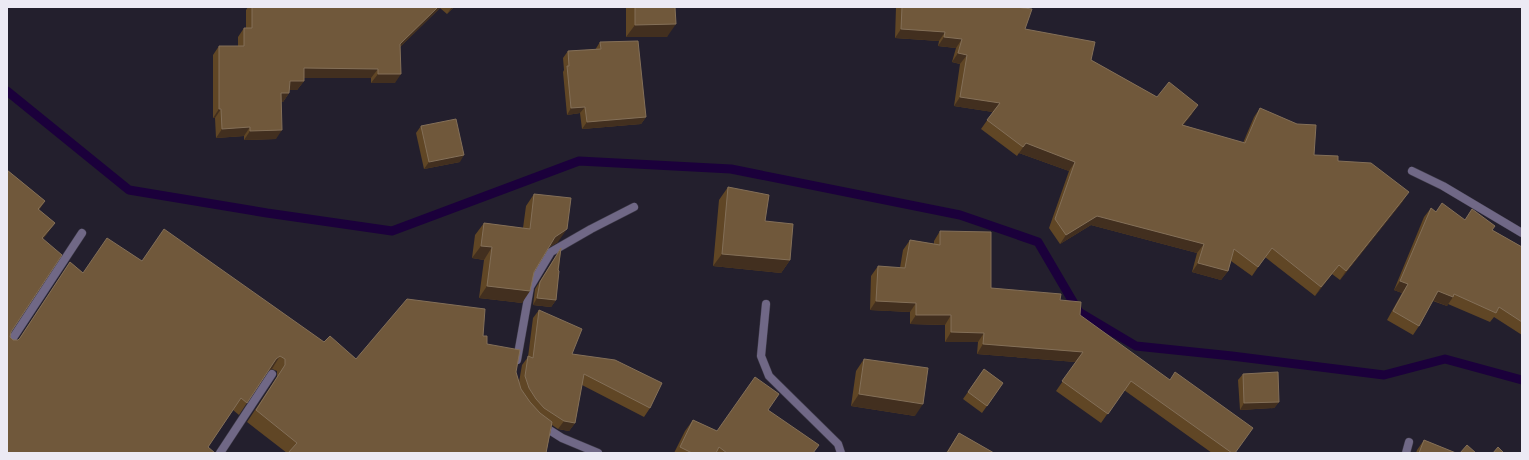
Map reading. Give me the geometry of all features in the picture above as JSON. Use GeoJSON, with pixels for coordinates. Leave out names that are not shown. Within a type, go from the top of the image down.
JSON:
{"type":"FeatureCollection","features":[{"type":"Feature","properties":{"kind":"street"},"geometry":{"type":"LineString","coordinates":[[1412,171],[1443,186],[1522,233]]}},
{"type":"Feature","properties":{"kind":"street"},"geometry":{"type":"LineString","coordinates":[[516,370],[530,287],[551,252],[634,207]]}},
{"type":"Feature","properties":{"kind":"street"},"geometry":{"type":"LineString","coordinates":[[7,347],[82,233]]}},
{"type":"Feature","properties":{"kind":"street"},"geometry":{"type":"LineString","coordinates":[[766,304],[761,356],[769,376],[838,444],[841,453]]}},
{"type":"Feature","properties":{"kind":"street"},"geometry":{"type":"LineString","coordinates":[[220,453],[272,374]]}},
{"type":"Feature","properties":{"kind":"street"},"geometry":{"type":"LineString","coordinates":[[534,419],[548,431],[598,453]]}},
{"type":"Feature","properties":{"kind":"street"},"geometry":{"type":"LineString","coordinates":[[1406,453],[1409,442]]}},
{"type":"Feature","properties":{"kind":"building"},"geometry":{"type":"Polygon","coordinates":[[[252,7],[438,7],[400,44],[401,74],[378,74],[378,69],[304,68],[304,81],[290,81],[289,93],[281,93],[282,130],[250,131],[250,127],[222,129],[221,109],[219,109],[219,46],[244,46],[244,28],[252,28],[252,7]]]}},
{"type":"Feature","properties":{"kind":"building"},"geometry":{"type":"Polygon","coordinates":[[[635,7],[675,7],[676,24],[635,25],[635,7]]]}},
{"type":"Feature","properties":{"kind":"building"},"geometry":{"type":"Polygon","coordinates":[[[902,7],[1016,7],[1032,9],[1025,29],[1095,42],[1091,60],[1157,97],[1169,82],[1198,105],[1182,125],[1245,143],[1260,108],[1297,124],[1316,125],[1314,155],[1338,156],[1338,161],[1371,163],[1409,192],[1346,271],[1339,265],[1321,287],[1272,248],[1258,267],[1234,249],[1228,271],[1198,263],[1204,244],[1097,216],[1066,235],[1055,219],[1075,162],[1026,143],[1023,147],[987,120],[1000,103],[960,97],[967,55],[958,53],[962,39],[944,37],[945,32],[901,29],[902,7]]]}},
{"type":"Feature","properties":{"kind":"building"},"geometry":{"type":"Polygon","coordinates":[[[638,41],[646,117],[587,122],[585,107],[571,108],[567,66],[569,66],[568,51],[601,49],[600,42],[638,41]]]}},
{"type":"Feature","properties":{"kind":"building"},"geometry":{"type":"Polygon","coordinates":[[[456,119],[464,155],[429,162],[421,126],[456,119]]]}},
{"type":"Feature","properties":{"kind":"building"},"geometry":{"type":"Polygon","coordinates":[[[7,170],[45,201],[38,209],[55,223],[42,238],[62,255],[11,332],[10,337],[13,340],[18,340],[20,338],[70,262],[83,273],[107,238],[142,261],[164,229],[324,342],[330,336],[356,359],[407,299],[485,309],[483,336],[487,336],[487,344],[520,350],[516,372],[521,389],[540,413],[552,422],[546,453],[288,453],[297,443],[256,410],[285,365],[285,359],[280,356],[276,359],[247,403],[241,398],[208,447],[215,453],[7,453],[7,170]]]}},
{"type":"Feature","properties":{"kind":"building"},"geometry":{"type":"Polygon","coordinates":[[[728,187],[769,195],[765,221],[793,224],[790,260],[722,254],[728,187]]]}},
{"type":"Feature","properties":{"kind":"building"},"geometry":{"type":"Polygon","coordinates":[[[534,194],[571,198],[567,229],[555,237],[534,272],[530,291],[487,286],[492,247],[481,246],[484,223],[530,229],[534,194]]]}},
{"type":"Feature","properties":{"kind":"building"},"geometry":{"type":"Polygon","coordinates":[[[1442,203],[1465,220],[1472,209],[1495,226],[1492,230],[1522,247],[1522,322],[1499,307],[1496,313],[1454,294],[1453,297],[1438,291],[1419,326],[1393,311],[1408,284],[1400,281],[1431,208],[1436,212],[1442,203]]]}},
{"type":"Feature","properties":{"kind":"building"},"geometry":{"type":"Polygon","coordinates":[[[940,231],[991,232],[991,288],[1061,294],[1060,300],[1081,302],[1080,315],[1170,380],[1175,372],[1253,428],[1235,453],[1232,453],[1131,381],[1108,414],[1062,381],[1083,352],[983,344],[984,333],[951,332],[951,315],[916,315],[916,303],[876,301],[878,266],[905,268],[910,240],[940,245],[940,231]]]}},
{"type":"Feature","properties":{"kind":"building"},"geometry":{"type":"Polygon","coordinates":[[[561,248],[556,300],[537,298],[540,282],[561,248]]]}},
{"type":"Feature","properties":{"kind":"building"},"geometry":{"type":"Polygon","coordinates":[[[539,310],[582,329],[572,354],[615,360],[662,383],[650,408],[584,374],[575,423],[564,421],[544,408],[529,388],[525,376],[528,356],[533,358],[539,310]]]}},
{"type":"Feature","properties":{"kind":"building"},"geometry":{"type":"Polygon","coordinates":[[[864,359],[928,368],[923,404],[859,394],[864,359]]]}},
{"type":"Feature","properties":{"kind":"building"},"geometry":{"type":"Polygon","coordinates":[[[984,369],[1003,383],[987,406],[968,392],[984,369]]]}},
{"type":"Feature","properties":{"kind":"building"},"geometry":{"type":"Polygon","coordinates":[[[1278,372],[1279,402],[1244,403],[1243,374],[1278,372]]]}},
{"type":"Feature","properties":{"kind":"building"},"geometry":{"type":"Polygon","coordinates":[[[755,377],[779,394],[768,410],[819,445],[813,453],[727,453],[719,447],[716,453],[692,453],[680,447],[693,420],[717,431],[755,377]]]}},
{"type":"Feature","properties":{"kind":"building"},"geometry":{"type":"Polygon","coordinates":[[[959,433],[994,453],[947,453],[959,433]]]}},
{"type":"Feature","properties":{"kind":"building"},"geometry":{"type":"Polygon","coordinates":[[[1424,440],[1456,453],[1419,453],[1424,440]]]}},
{"type":"Feature","properties":{"kind":"building"},"geometry":{"type":"Polygon","coordinates":[[[1467,445],[1476,453],[1460,453],[1467,445]]]}},
{"type":"Feature","properties":{"kind":"building"},"geometry":{"type":"Polygon","coordinates":[[[1498,447],[1504,453],[1493,453],[1498,447]]]}},
{"type":"Feature","properties":{"kind":"waterway"},"geometry":{"type":"LineString","coordinates":[[7,91],[129,190],[267,213],[392,231],[579,161],[731,169],[960,215],[1038,242],[1079,312],[1136,346],[1232,356],[1384,375],[1445,359],[1522,380]]}}]}
